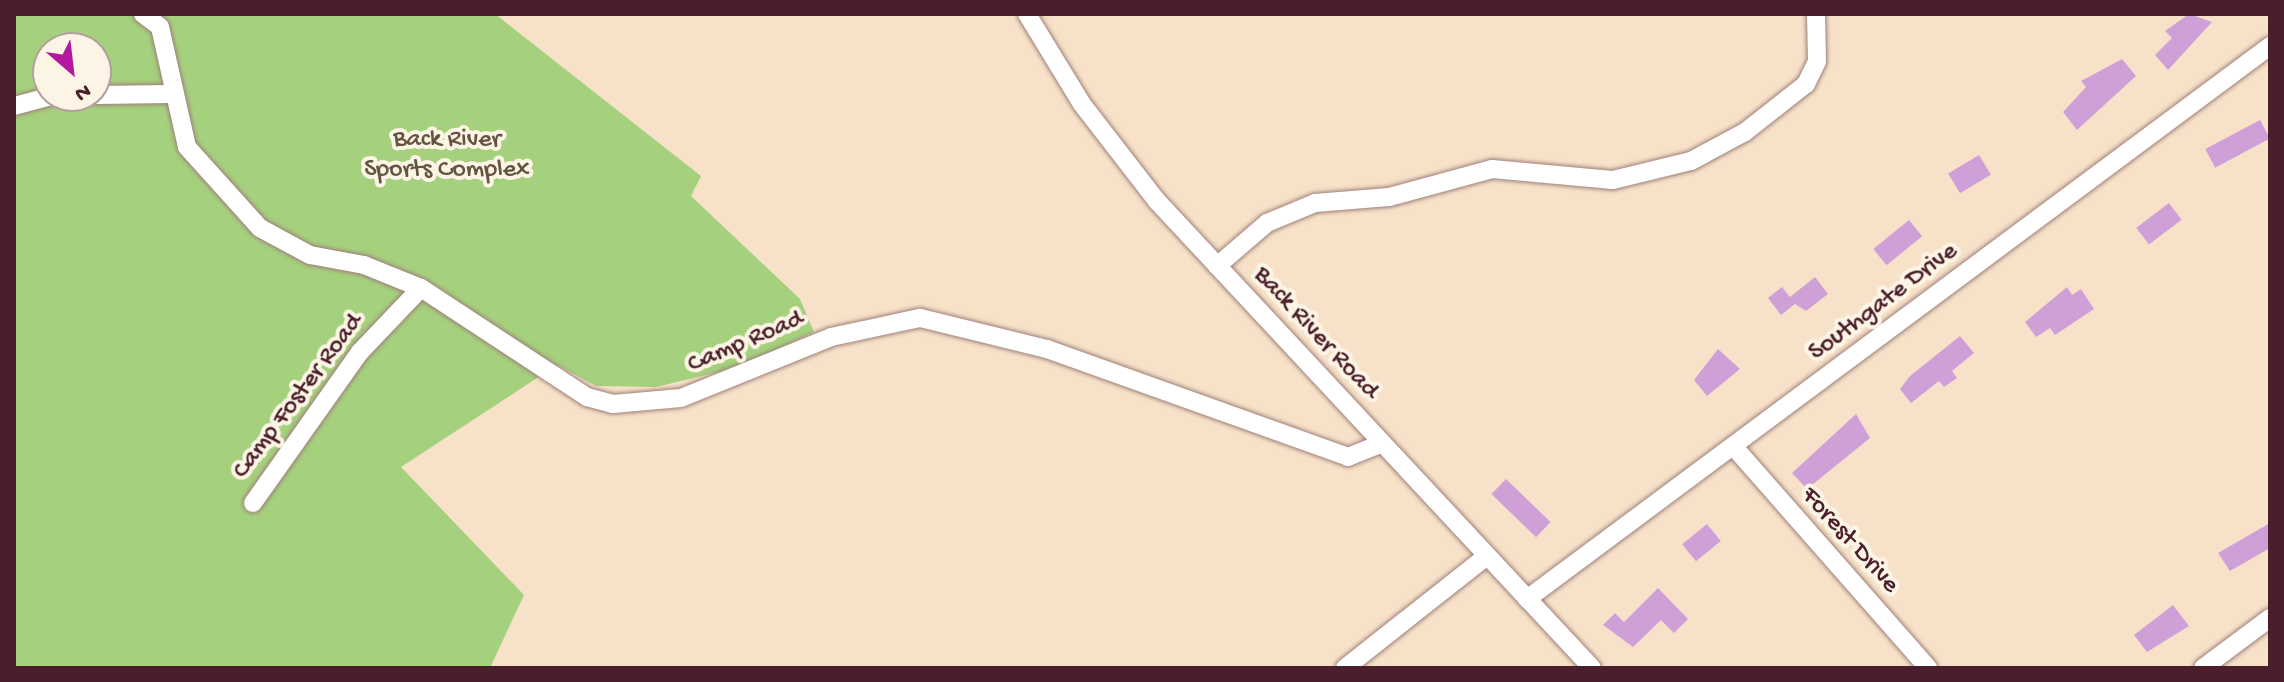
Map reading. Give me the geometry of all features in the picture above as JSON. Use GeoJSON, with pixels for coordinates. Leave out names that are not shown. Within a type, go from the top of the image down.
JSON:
{"type":"FeatureCollection","features":[{"type":"Feature","properties":{"kind":"street","name":"Camp Road"},"geometry":{"type":"LineString","coordinates":[[143,14],[160,27],[170,94],[187,147],[260,228],[310,255],[364,265],[421,288],[572,390],[613,404],[681,398],[831,337],[920,318],[1047,349],[1348,457],[1381,444]]}},
{"type":"Feature","properties":{"kind":"street","name":"Back River Road"},"geometry":{"type":"LineString","coordinates":[[1027,14],[1121,158],[1381,444],[1592,668]]}},
{"type":"Feature","properties":{"kind":"street"},"geometry":{"type":"LineString","coordinates":[[1217,266],[1267,223],[1315,203],[1389,197],[1492,169],[1613,180],[1691,161],[1745,132],[1806,84],[1817,61],[1816,14]]}},
{"type":"Feature","properties":{"kind":"street","name":"Southgate Drive"},"geometry":{"type":"LineString","coordinates":[[1527,599],[2270,46]]}},
{"type":"Feature","properties":{"kind":"street"},"geometry":{"type":"LineString","coordinates":[[112,95],[170,94]]}},
{"type":"Feature","properties":{"kind":"street","name":"Camp Foster Road"},"geometry":{"type":"LineString","coordinates":[[253,503],[360,352],[421,288]]}},
{"type":"Feature","properties":{"kind":"street","name":"Forest Drive"},"geometry":{"type":"LineString","coordinates":[[1734,447],[1928,668]]}},
{"type":"Feature","properties":{"kind":"street"},"geometry":{"type":"LineString","coordinates":[[1345,668],[1487,556]]}},
{"type":"Feature","properties":{"kind":"street"},"geometry":{"type":"LineString","coordinates":[[2203,668],[2270,618]]}},
{"type":"Feature","properties":{"kind":"green space","name":"Back River Sports Complex"},"geometry":{"type":"Polygon","coordinates":[[[14,14],[495,14],[701,176],[691,196],[800,299],[814,332],[739,367],[656,387],[596,386],[557,365],[401,467],[524,595],[490,668],[14,668],[14,14]]]}},
{"type":"Feature","properties":{"kind":"building"},"geometry":{"type":"Polygon","coordinates":[[[2189,14],[2212,22],[2168,70],[2155,55],[2172,38],[2165,31],[2189,14]]]}},
{"type":"Feature","properties":{"kind":"building"},"geometry":{"type":"Polygon","coordinates":[[[2122,59],[2136,76],[2077,130],[2063,112],[2086,87],[2081,81],[2122,59]]]}},
{"type":"Feature","properties":{"kind":"building"},"geometry":{"type":"Polygon","coordinates":[[[2260,120],[2270,139],[2215,168],[2205,149],[2260,120]]]}},
{"type":"Feature","properties":{"kind":"building"},"geometry":{"type":"Polygon","coordinates":[[[1979,155],[1991,175],[1960,193],[1948,174],[1979,155]]]}},
{"type":"Feature","properties":{"kind":"building"},"geometry":{"type":"Polygon","coordinates":[[[2169,203],[2182,220],[2149,244],[2136,228],[2169,203]]]}},
{"type":"Feature","properties":{"kind":"building"},"geometry":{"type":"Polygon","coordinates":[[[1909,220],[1922,236],[1886,265],[1873,249],[1909,220]]]}},
{"type":"Feature","properties":{"kind":"building"},"geometry":{"type":"Polygon","coordinates":[[[1815,277],[1828,294],[1806,311],[1795,304],[1781,315],[1768,298],[1782,287],[1790,297],[1815,277]]]}},
{"type":"Feature","properties":{"kind":"building"},"geometry":{"type":"Polygon","coordinates":[[[2067,287],[2072,295],[2081,289],[2094,309],[2055,335],[2050,328],[2036,337],[2025,322],[2067,287]]]}},
{"type":"Feature","properties":{"kind":"building"},"geometry":{"type":"Polygon","coordinates":[[[1960,336],[1974,353],[1952,371],[1957,378],[1944,387],[1939,381],[1911,403],[1900,389],[1910,376],[1960,336]]]}},
{"type":"Feature","properties":{"kind":"building"},"geometry":{"type":"Polygon","coordinates":[[[1718,349],[1740,369],[1707,396],[1694,380],[1718,349]]]}},
{"type":"Feature","properties":{"kind":"building"},"geometry":{"type":"Polygon","coordinates":[[[1856,414],[1870,438],[1807,489],[1792,473],[1856,414]]]}},
{"type":"Feature","properties":{"kind":"building"},"geometry":{"type":"Polygon","coordinates":[[[1506,479],[1551,522],[1536,537],[1491,494],[1506,479]]]}},
{"type":"Feature","properties":{"kind":"building"},"geometry":{"type":"Polygon","coordinates":[[[2270,523],[2270,548],[2230,571],[2218,553],[2270,523]]]}},
{"type":"Feature","properties":{"kind":"building"},"geometry":{"type":"Polygon","coordinates":[[[1707,524],[1721,541],[1696,561],[1682,544],[1707,524]]]}},
{"type":"Feature","properties":{"kind":"building"},"geometry":{"type":"Polygon","coordinates":[[[1658,588],[1688,619],[1674,633],[1661,620],[1633,647],[1603,625],[1615,613],[1624,622],[1658,588]]]}},
{"type":"Feature","properties":{"kind":"building"},"geometry":{"type":"Polygon","coordinates":[[[2173,605],[2189,626],[2147,652],[2134,635],[2173,605]]]}}]}
